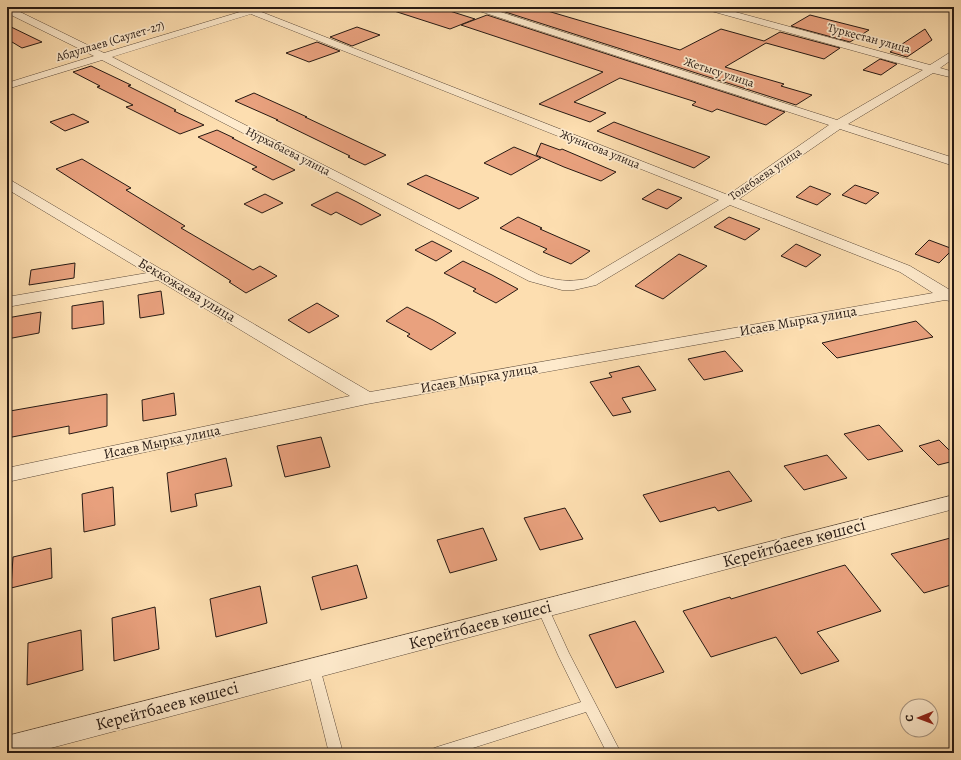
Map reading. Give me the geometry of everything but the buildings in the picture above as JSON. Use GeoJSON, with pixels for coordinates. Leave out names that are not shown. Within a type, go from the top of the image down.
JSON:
{"type":"FeatureCollection","features":[{"type":"Feature","properties":{"kind":"street","name":"Абдуллаев (Саулет-27)"},"geometry":{"type":"LineString","coordinates":[[7,86],[104,57],[247,9],[266,7]]}},
{"type":"Feature","properties":{"kind":"street","name":"Жетысу улица"},"geometry":{"type":"LineString","coordinates":[[476,7],[954,162]]}},
{"type":"Feature","properties":{"kind":"street","name":"Туркестан улица"},"geometry":{"type":"LineString","coordinates":[[708,7],[954,75]]}},
{"type":"Feature","properties":{"kind":"street"},"geometry":{"type":"LineString","coordinates":[[949,7],[954,8]]}},
{"type":"Feature","properties":{"kind":"street","name":"Нурхабаева улица"},"geometry":{"type":"LineString","coordinates":[[7,9],[104,57],[534,278],[553,285],[572,287]]}},
{"type":"Feature","properties":{"kind":"street","name":"Жунисова улица"},"geometry":{"type":"LineString","coordinates":[[247,9],[905,269],[952,296]]}},
{"type":"Feature","properties":{"kind":"street","name":"Толебаева улица"},"geometry":{"type":"LineString","coordinates":[[572,287],[591,282],[729,200],[838,124],[932,69],[954,53]]}},
{"type":"Feature","properties":{"kind":"street","name":"Беккожаева улица"},"geometry":{"type":"LineString","coordinates":[[10,189],[162,275],[367,398]]}},
{"type":"Feature","properties":{"kind":"street"},"geometry":{"type":"LineString","coordinates":[[7,302],[162,275]]}},
{"type":"Feature","properties":{"kind":"street","name":"Исаев Мырка улица"},"geometry":{"type":"LineString","coordinates":[[7,475],[367,398],[952,296]]}},
{"type":"Feature","properties":{"kind":"street","name":"Керейтбаеев көшесі"},"geometry":{"type":"LineString","coordinates":[[7,748],[954,502]]}},
{"type":"Feature","properties":{"kind":"lane"},"geometry":{"type":"LineString","coordinates":[[543,608],[564,655],[614,753]]}},
{"type":"Feature","properties":{"kind":"lane"},"geometry":{"type":"LineString","coordinates":[[314,668],[336,753]]}},
{"type":"Feature","properties":{"kind":"lane"},"geometry":{"type":"LineString","coordinates":[[437,753],[590,705]]}}]}
